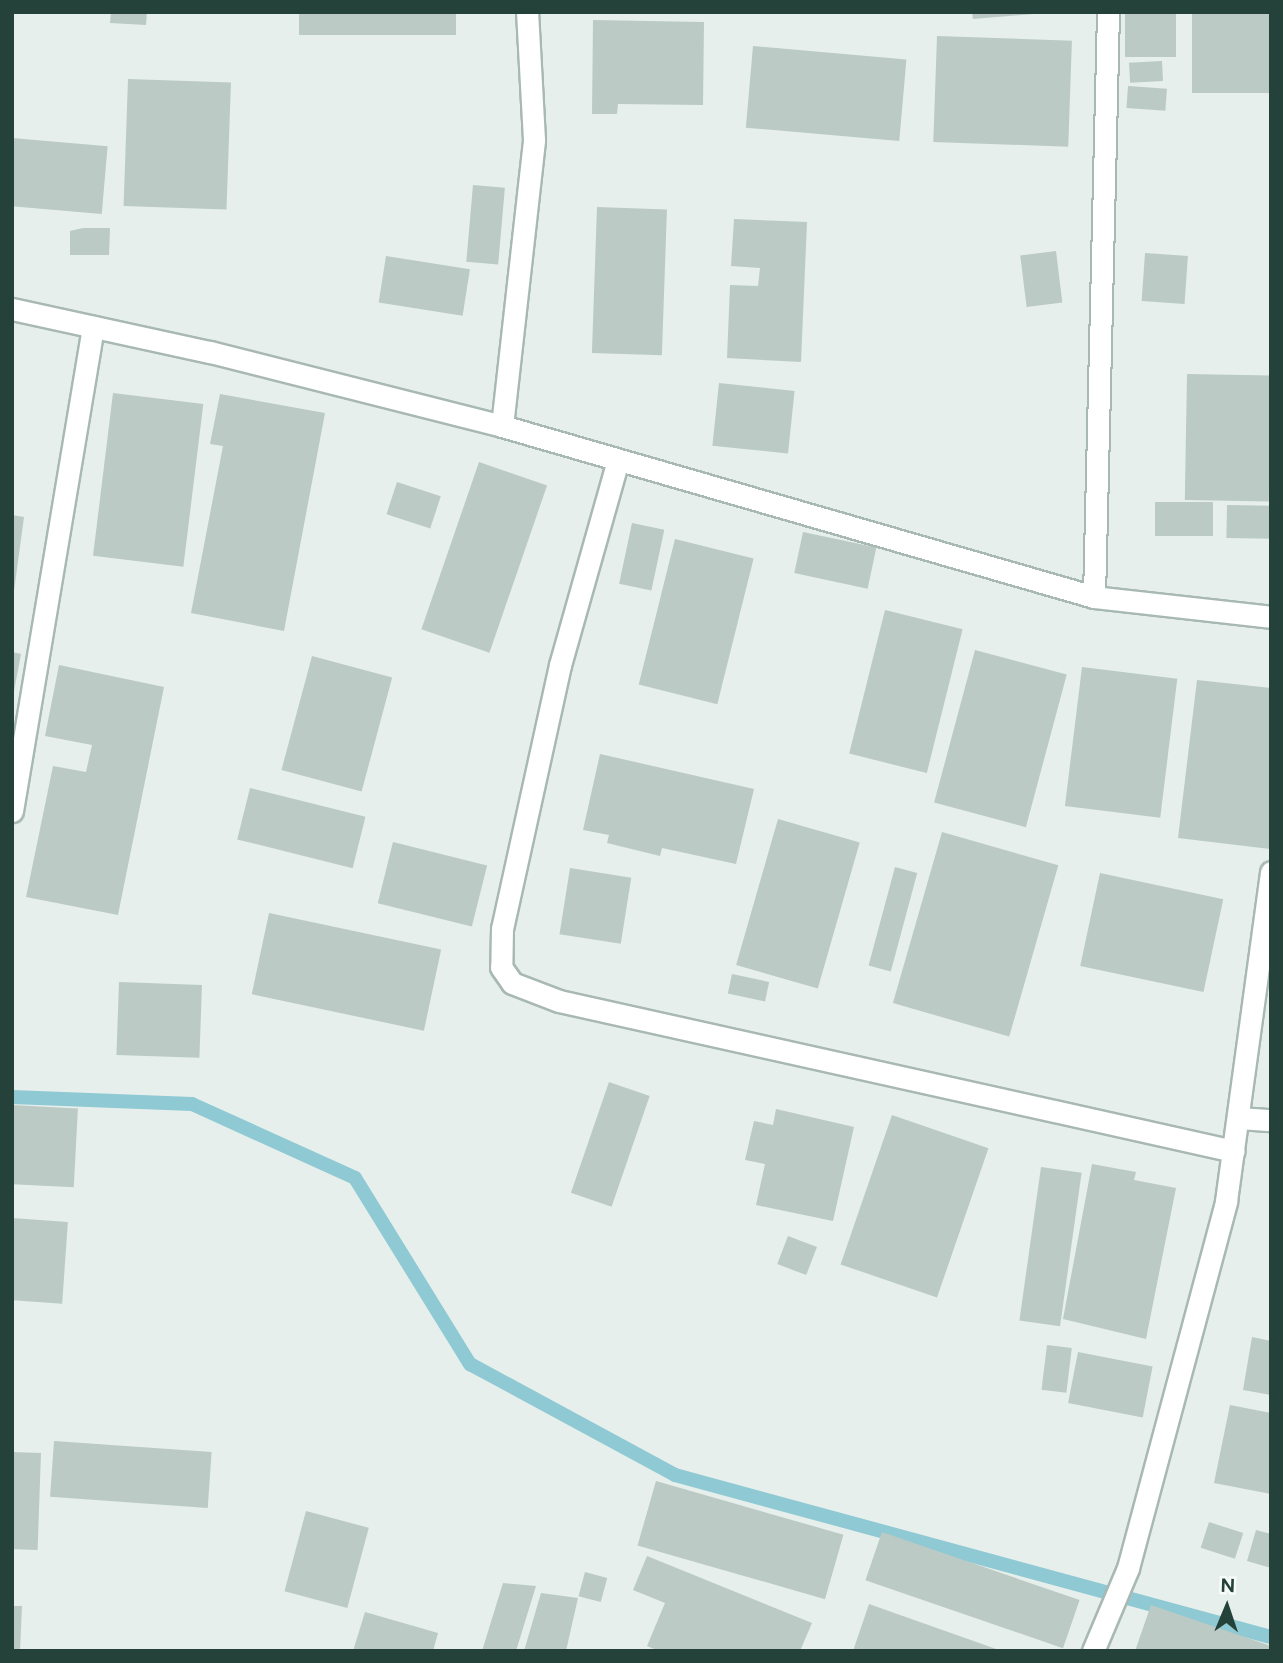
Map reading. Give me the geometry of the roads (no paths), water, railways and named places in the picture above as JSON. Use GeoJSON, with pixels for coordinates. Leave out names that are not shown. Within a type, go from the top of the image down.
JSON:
{"type":"FeatureCollection","features":[{"type":"Feature","properties":{"kind":"street"},"geometry":{"type":"LineString","coordinates":[[502,426],[534,140],[527,12]]}},
{"type":"Feature","properties":{"kind":"street"},"geometry":{"type":"LineString","coordinates":[[1094,597],[1108,12]]}},
{"type":"Feature","properties":{"kind":"street"},"geometry":{"type":"LineString","coordinates":[[12,309],[502,426],[1094,597],[1271,617]]}},
{"type":"Feature","properties":{"kind":"street"},"geometry":{"type":"LineString","coordinates":[[12,811],[93,327]]}},
{"type":"Feature","properties":{"kind":"street"},"geometry":{"type":"LineString","coordinates":[[618,460],[560,666],[502,928],[502,967],[512,983],[559,1001],[1234,1151]]}},
{"type":"Feature","properties":{"kind":"street"},"geometry":{"type":"LineString","coordinates":[[1093,1651],[1128,1568],[1226,1201],[1271,872]]}},
{"type":"Feature","properties":{"kind":"street"},"geometry":{"type":"LineString","coordinates":[[1239,1118],[1271,1120]]}},
{"type":"Feature","properties":{"kind":"waterway"},"geometry":{"type":"LineString","coordinates":[[12,1097],[192,1104],[355,1178],[470,1364],[675,1475],[1271,1637]]}}]}
